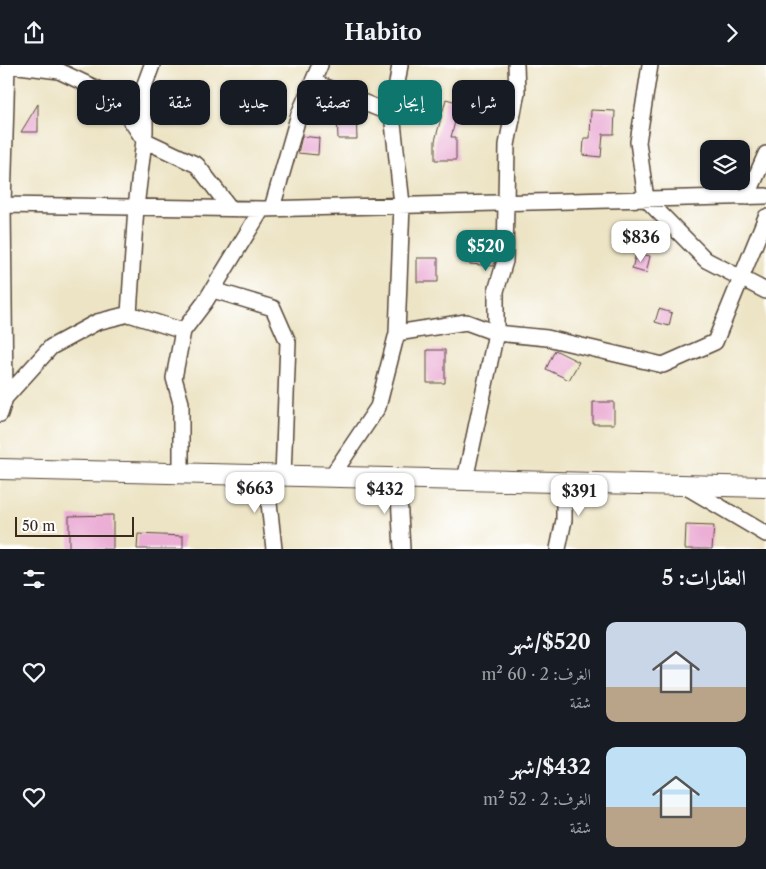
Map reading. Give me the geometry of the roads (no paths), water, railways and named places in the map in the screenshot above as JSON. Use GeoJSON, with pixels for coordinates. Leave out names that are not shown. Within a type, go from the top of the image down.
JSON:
{"type":"FeatureCollection","features":[{"type":"Feature","properties":{"kind":"main road"},"geometry":{"type":"LineString","coordinates":[[0,469],[766,487]]}},
{"type":"Feature","properties":{"kind":"street"},"geometry":{"type":"LineString","coordinates":[[0,414],[5,398],[2,205],[7,65]]}},
{"type":"Feature","properties":{"kind":"street"},"geometry":{"type":"LineString","coordinates":[[11,65],[58,71],[116,98],[144,140],[197,165],[230,208]]}},
{"type":"Feature","properties":{"kind":"street"},"geometry":{"type":"LineString","coordinates":[[129,314],[136,207],[144,140],[145,84],[152,65]]}},
{"type":"Feature","properties":{"kind":"street"},"geometry":{"type":"LineString","coordinates":[[314,80],[320,65]]}},
{"type":"Feature","properties":{"kind":"street"},"geometry":{"type":"LineString","coordinates":[[398,80],[400,65]]}},
{"type":"Feature","properties":{"kind":"street"},"geometry":{"type":"LineString","coordinates":[[465,480],[496,333],[496,291],[505,261],[504,201],[507,145],[517,92],[516,65]]}},
{"type":"Feature","properties":{"kind":"street"},"geometry":{"type":"LineString","coordinates":[[650,65],[638,142],[646,199],[706,259],[766,291]]}},
{"type":"Feature","properties":{"kind":"street"},"geometry":{"type":"LineString","coordinates":[[181,473],[181,403],[174,378],[183,331],[267,209],[297,121]]}},
{"type":"Feature","properties":{"kind":"street"},"geometry":{"type":"LineString","coordinates":[[331,477],[378,407],[398,333],[402,204],[393,125]]}},
{"type":"Feature","properties":{"kind":"street"},"geometry":{"type":"LineString","coordinates":[[747,197],[766,154]]}},
{"type":"Feature","properties":{"kind":"street"},"geometry":{"type":"LineString","coordinates":[[2,205],[267,209],[504,201],[766,196]]}},
{"type":"Feature","properties":{"kind":"street"},"geometry":{"type":"LineString","coordinates":[[398,333],[466,322],[496,333],[547,338],[663,365],[714,342],[766,217]]}},
{"type":"Feature","properties":{"kind":"street"},"geometry":{"type":"LineString","coordinates":[[213,290],[272,308],[288,342],[275,475],[274,549]]}},
{"type":"Feature","properties":{"kind":"street"},"geometry":{"type":"LineString","coordinates":[[5,398],[51,347],[97,322],[129,314],[183,331]]}},
{"type":"Feature","properties":{"kind":"street"},"geometry":{"type":"LineString","coordinates":[[398,479],[402,549]]}},
{"type":"Feature","properties":{"kind":"street"},"geometry":{"type":"LineString","coordinates":[[558,549],[564,520],[564,482]]}},
{"type":"Feature","properties":{"kind":"street"},"geometry":{"type":"LineString","coordinates":[[683,485],[766,534]]}}]}
